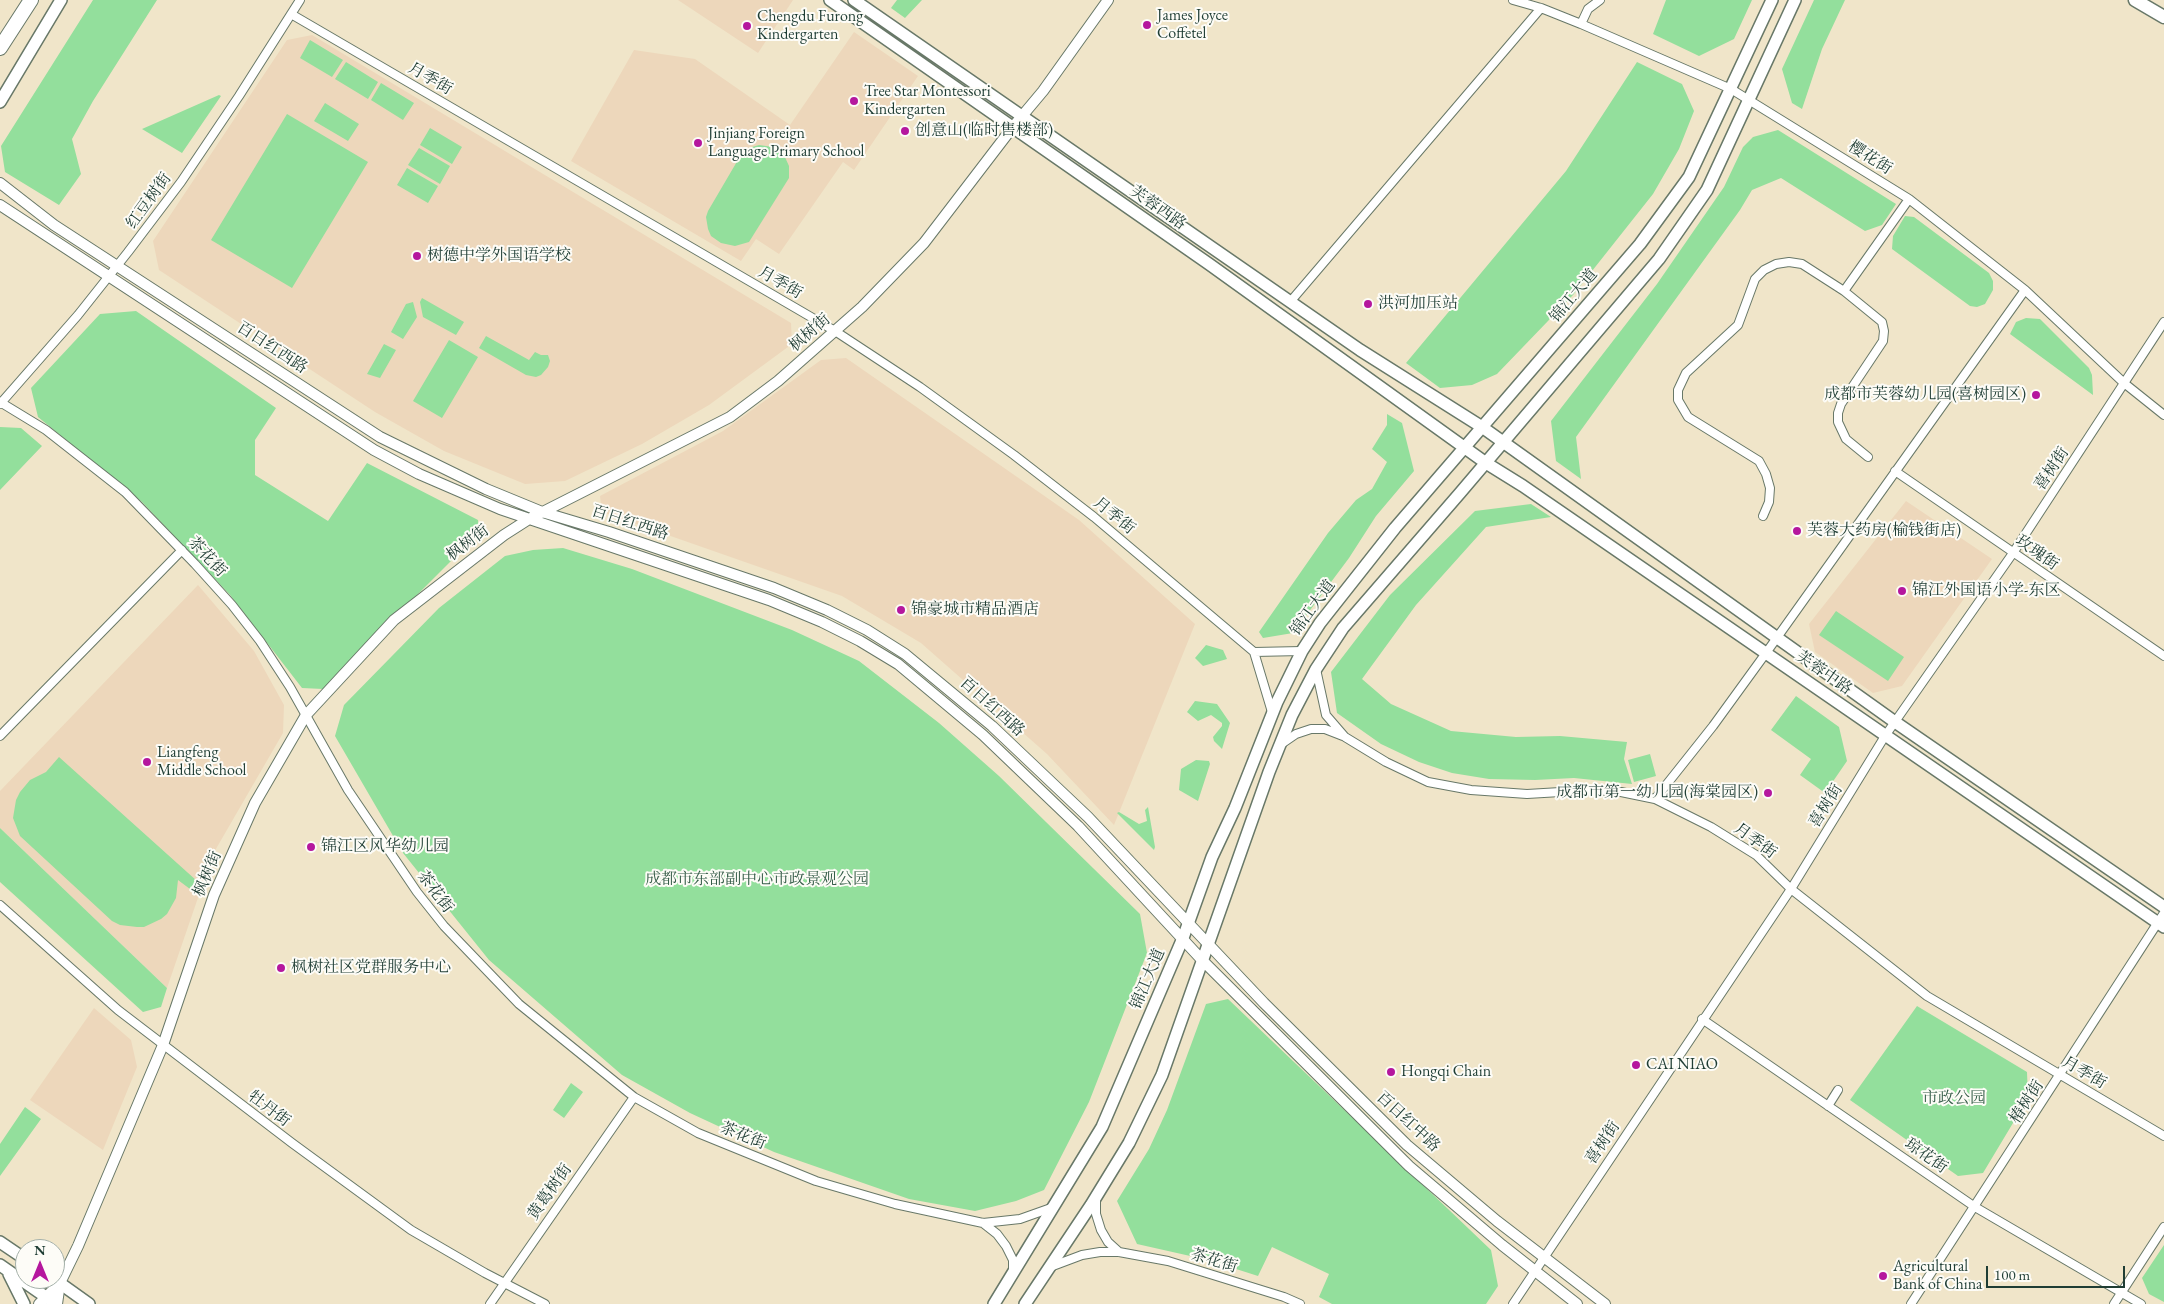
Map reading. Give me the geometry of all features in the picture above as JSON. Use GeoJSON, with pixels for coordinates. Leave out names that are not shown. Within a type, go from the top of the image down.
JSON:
{"type":"FeatureCollection","features":[{"type":"Feature","properties":{"kind":"highway"},"geometry":{"type":"LineString","coordinates":[[0,48],[30,0]]}},
{"type":"Feature","properties":{"kind":"main road"},"geometry":{"type":"LineString","coordinates":[[0,102],[61,0]]}},
{"type":"Feature","properties":{"kind":"main road","name":"芙蓉西路"},"geometry":{"type":"LineString","coordinates":[[830,0],[1194,253],[1465,446]]}},
{"type":"Feature","properties":{"kind":"main road","name":"芙蓉西路"},"geometry":{"type":"LineString","coordinates":[[854,0],[1360,350],[1482,427]]}},
{"type":"Feature","properties":{"kind":"main road","name":"锦江大道"},"geometry":{"type":"LineString","coordinates":[[994,1304],[1102,1127],[1183,938],[1212,856],[1235,808],[1272,712],[1302,652],[1320,623],[1395,528],[1640,244],[1689,177],[1732,89],[1772,0]]}},
{"type":"Feature","properties":{"kind":"main road"},"geometry":{"type":"LineString","coordinates":[[1025,1304],[1096,1197],[1129,1143],[1162,1075],[1280,745],[1292,714],[1316,669],[1342,628],[1486,463],[1659,259],[1707,190],[1795,0]]}},
{"type":"Feature","properties":{"kind":"main road"},"geometry":{"type":"LineString","coordinates":[[2135,0],[2164,16]]}},
{"type":"Feature","properties":{"kind":"main road","name":"芙蓉中路"},"geometry":{"type":"LineString","coordinates":[[1482,427],[1895,722],[2164,908]]}},
{"type":"Feature","properties":{"kind":"main road","name":"芙蓉中路"},"geometry":{"type":"LineString","coordinates":[[1465,446],[1486,463],[1531,491],[1885,736],[2162,921]]}},
{"type":"Feature","properties":{"kind":"main road"},"geometry":{"type":"LineString","coordinates":[[0,1242],[15,1252]]}},
{"type":"Feature","properties":{"kind":"main road"},"geometry":{"type":"LineString","coordinates":[[3,1268],[41,1300],[56,1304]]}},
{"type":"Feature","properties":{"kind":"main road"},"geometry":{"type":"LineString","coordinates":[[3,1268],[24,1304]]}},
{"type":"Feature","properties":{"kind":"main road"},"geometry":{"type":"LineString","coordinates":[[65,1287],[89,1304]]}},
{"type":"Feature","properties":{"kind":"street","name":"红豆树街"},"geometry":{"type":"LineString","coordinates":[[0,403],[110,276],[181,182],[300,0]]}},
{"type":"Feature","properties":{"kind":"street","name":"枫树街"},"geometry":{"type":"LineString","coordinates":[[65,1268],[78,1246],[164,1045],[214,895],[255,803],[306,715],[394,620],[449,576],[528,519],[730,417],[778,381],[862,307],[924,243],[1012,128],[1043,91],[1108,0]]}},
{"type":"Feature","properties":{"kind":"street","name":"樱花街"},"geometry":{"type":"LineString","coordinates":[[1513,0],[1541,8],[1581,24],[1732,89],[1909,199],[2025,290],[2124,383],[2164,415]]}},
{"type":"Feature","properties":{"kind":"street"},"geometry":{"type":"LineString","coordinates":[[1581,24],[1588,9],[1600,0]]}},
{"type":"Feature","properties":{"kind":"street"},"geometry":{"type":"LineString","coordinates":[[1290,302],[1541,8]]}},
{"type":"Feature","properties":{"kind":"street","name":"月季街"},"geometry":{"type":"LineString","coordinates":[[291,14],[835,331],[920,386],[1094,517],[1254,652]]}},
{"type":"Feature","properties":{"kind":"street","name":"百日红西路"},"geometry":{"type":"LineString","coordinates":[[0,183],[54,225],[380,437],[486,489],[542,512],[609,532],[774,588],[828,610],[905,654],[992,726],[1088,817],[1208,942]]}},
{"type":"Feature","properties":{"kind":"street"},"geometry":{"type":"LineString","coordinates":[[1844,291],[1909,199]]}},
{"type":"Feature","properties":{"kind":"street","name":"百日红西路"},"geometry":{"type":"LineString","coordinates":[[0,205],[374,450],[419,474],[500,509],[769,600],[845,633],[898,664],[983,735],[1078,826],[1202,960]]}},
{"type":"Feature","properties":{"kind":"street"},"geometry":{"type":"LineString","coordinates":[[1764,516],[1769,495],[1766,474],[1758,461],[1688,417],[1678,400],[1681,381],[1686,373],[1738,325],[1755,279],[1764,270],[1776,264],[1789,262],[1802,264],[1844,291],[1882,322],[1884,331],[1883,341],[1841,404],[1838,413],[1838,422],[1846,438],[1868,457]]}},
{"type":"Feature","properties":{"kind":"street"},"geometry":{"type":"LineString","coordinates":[[1655,799],[1713,726],[1777,638],[2025,290]]}},
{"type":"Feature","properties":{"kind":"street","name":"喜树街"},"geometry":{"type":"LineString","coordinates":[[1513,1304],[1702,1019],[1791,889],[1885,736],[2013,553],[2164,322]]}},
{"type":"Feature","properties":{"kind":"street","name":"茶花街"},"geometry":{"type":"LineString","coordinates":[[0,403],[46,430],[125,492],[182,550],[232,605],[260,642],[306,715],[348,790],[417,892],[444,926],[519,1004],[634,1097],[698,1133],[816,1181],[895,1204],[983,1223],[1008,1221],[1050,1210],[1058,1199]]}},
{"type":"Feature","properties":{"kind":"street","name":"玫瑰街"},"geometry":{"type":"LineString","coordinates":[[1896,472],[2164,656]]}},
{"type":"Feature","properties":{"kind":"street"},"geometry":{"type":"LineString","coordinates":[[0,736],[182,550]]}},
{"type":"Feature","properties":{"kind":"street"},"geometry":{"type":"LineString","coordinates":[[1272,712],[1254,652],[1302,652]]}},
{"type":"Feature","properties":{"kind":"street","name":"月季街"},"geometry":{"type":"LineString","coordinates":[[1316,669],[1326,715],[1345,737],[1386,762],[1428,782],[1471,790],[1527,794],[1594,790],[1655,799],[1711,827],[1756,855],[1791,889],[1927,996],[2164,1136]]}},
{"type":"Feature","properties":{"kind":"street"},"geometry":{"type":"LineString","coordinates":[[1280,745],[1296,734],[1311,729],[1325,729],[1345,737]]}},
{"type":"Feature","properties":{"kind":"street","name":"牡丹街"},"geometry":{"type":"LineString","coordinates":[[0,905],[118,1010],[220,1090],[411,1230],[545,1304]]}},
{"type":"Feature","properties":{"kind":"street","name":"椿树街"},"geometry":{"type":"LineString","coordinates":[[1911,1304],[2162,921]]}},
{"type":"Feature","properties":{"kind":"street","name":"百日红中路"},"geometry":{"type":"LineString","coordinates":[[1208,942],[1264,1003],[1407,1145],[1497,1221],[1605,1304]]}},
{"type":"Feature","properties":{"kind":"street","name":"百日红中路"},"geometry":{"type":"LineString","coordinates":[[1202,960],[1409,1166],[1577,1304]]}},
{"type":"Feature","properties":{"kind":"street","name":"琼花街"},"geometry":{"type":"LineString","coordinates":[[1702,1019],[1975,1207],[2141,1304]]}},
{"type":"Feature","properties":{"kind":"street"},"geometry":{"type":"LineString","coordinates":[[1828,1106],[1838,1090]]}},
{"type":"Feature","properties":{"kind":"street","name":"黄葛树街"},"geometry":{"type":"LineString","coordinates":[[490,1304],[634,1097]]}},
{"type":"Feature","properties":{"kind":"street"},"geometry":{"type":"LineString","coordinates":[[1096,1197],[1096,1214],[1101,1230],[1108,1242],[1119,1252]]}},
{"type":"Feature","properties":{"kind":"street"},"geometry":{"type":"LineString","coordinates":[[983,1223],[997,1234],[1006,1246],[1013,1260],[1012,1276]]}},
{"type":"Feature","properties":{"kind":"street"},"geometry":{"type":"LineString","coordinates":[[2114,1304],[2164,1227]]}},
{"type":"Feature","properties":{"kind":"street","name":"茶花街"},"geometry":{"type":"LineString","coordinates":[[1050,1267],[1082,1255],[1100,1252],[1119,1252],[1168,1261],[1284,1297],[1300,1304]]}},
{"type":"Feature","properties":{"kind":"street","name":"枫树街"},"geometry":{"type":"LineString","coordinates":[[41,1300],[50,1289]]}},
{"type":"Feature","properties":{"kind":"street","name":"枫树街"},"geometry":{"type":"LineString","coordinates":[[56,1304],[57,1289]]}},
{"type":"Feature","properties":{"kind":"shaded area","name":"Chengdu Furong Kindergarten"},"geometry":{"type":"Polygon","coordinates":[[[678,0],[793,0],[758,53],[678,0]]]}},
{"type":"Feature","properties":{"kind":"shaded area","name":"Jinjiang Foreign Language Primary School"},"geometry":{"type":"Polygon","coordinates":[[[854,32],[918,76],[854,170],[843,162],[779,254],[756,239],[741,261],[571,161],[634,50],[695,59],[790,125],[854,32]]]}},
{"type":"Feature","properties":{"kind":"shaded area","name":"树德中学外国语学校"},"geometry":{"type":"Polygon","coordinates":[[[312,35],[791,323],[792,344],[709,405],[642,444],[565,481],[525,484],[444,451],[375,412],[159,270],[153,241],[287,40],[312,35]]]}},
{"type":"Feature","properties":{"kind":"shaded area"},"geometry":{"type":"Polygon","coordinates":[[[846,358],[1079,520],[1195,624],[1114,825],[1047,754],[921,643],[842,596],[602,512],[600,496],[723,431],[821,360],[846,358]]]}},
{"type":"Feature","properties":{"kind":"shaded area","name":"锦江外国语小学-东区"},"geometry":{"type":"Polygon","coordinates":[[[1906,501],[1992,559],[1902,686],[1873,693],[1815,652],[1809,624],[1906,501]]]}},
{"type":"Feature","properties":{"kind":"shaded area","name":"Liangfeng Middle School"},"geometry":{"type":"Polygon","coordinates":[[[198,585],[254,651],[284,705],[283,733],[213,854],[167,988],[0,828],[0,791],[198,585]]]}},
{"type":"Feature","properties":{"kind":"shaded area"},"geometry":{"type":"Polygon","coordinates":[[[94,1008],[131,1040],[137,1067],[103,1150],[30,1100],[94,1008]]]}},
{"type":"Feature","properties":{"kind":"green space"},"geometry":{"type":"Polygon","coordinates":[[[93,0],[157,0],[93,101],[72,139],[81,174],[59,205],[5,172],[1,146],[93,0]]]}},
{"type":"Feature","properties":{"kind":"green space"},"geometry":{"type":"Polygon","coordinates":[[[897,0],[922,0],[905,18],[891,8],[897,0]]]}},
{"type":"Feature","properties":{"kind":"green space"},"geometry":{"type":"Polygon","coordinates":[[[1666,0],[1752,0],[1734,39],[1699,56],[1653,34],[1666,0]]]}},
{"type":"Feature","properties":{"kind":"green space"},"geometry":{"type":"Polygon","coordinates":[[[1814,0],[1845,0],[1822,49],[1802,109],[1792,103],[1782,69],[1814,0]]]}},
{"type":"Feature","properties":{"kind":"green space"},"geometry":{"type":"Polygon","coordinates":[[[310,40],[343,60],[332,77],[300,58],[310,40]]]}},
{"type":"Feature","properties":{"kind":"green space"},"geometry":{"type":"Polygon","coordinates":[[[346,62],[378,82],[368,99],[335,79],[346,62]]]}},
{"type":"Feature","properties":{"kind":"green space"},"geometry":{"type":"Polygon","coordinates":[[[1637,62],[1682,84],[1694,111],[1679,149],[1653,194],[1573,295],[1497,374],[1472,385],[1440,388],[1406,363],[1566,171],[1637,62]]]}},
{"type":"Feature","properties":{"kind":"green space"},"geometry":{"type":"Polygon","coordinates":[[[381,83],[414,103],[403,120],[371,100],[381,83]]]}},
{"type":"Feature","properties":{"kind":"green space"},"geometry":{"type":"Polygon","coordinates":[[[219,95],[221,96],[182,153],[142,129],[219,95]]]}},
{"type":"Feature","properties":{"kind":"green space"},"geometry":{"type":"Polygon","coordinates":[[[325,103],[359,124],[348,141],[314,121],[325,103]]]}},
{"type":"Feature","properties":{"kind":"green space"},"geometry":{"type":"Polygon","coordinates":[[[287,114],[368,162],[292,288],[211,240],[287,114]]]}},
{"type":"Feature","properties":{"kind":"green space"},"geometry":{"type":"Polygon","coordinates":[[[430,128],[462,147],[452,164],[420,145],[430,128]]]}},
{"type":"Feature","properties":{"kind":"green space"},"geometry":{"type":"Polygon","coordinates":[[[1778,130],[1896,204],[1882,225],[1865,231],[1781,178],[1752,190],[1740,210],[1576,437],[1581,479],[1556,461],[1551,421],[1657,284],[1724,187],[1743,147],[1753,137],[1778,130]]]}},
{"type":"Feature","properties":{"kind":"green space"},"geometry":{"type":"Polygon","coordinates":[[[759,145],[773,147],[784,155],[789,166],[789,178],[749,242],[735,246],[721,243],[711,236],[708,229],[706,217],[708,211],[742,153],[759,145]]]}},
{"type":"Feature","properties":{"kind":"green space"},"geometry":{"type":"Polygon","coordinates":[[[419,148],[450,166],[440,184],[408,165],[419,148]]]}},
{"type":"Feature","properties":{"kind":"green space"},"geometry":{"type":"Polygon","coordinates":[[[407,168],[438,186],[428,203],[397,185],[407,168]]]}},
{"type":"Feature","properties":{"kind":"green space"},"geometry":{"type":"Polygon","coordinates":[[[1905,216],[1914,217],[1989,273],[1993,281],[1993,290],[1985,304],[1977,307],[1970,306],[1892,249],[1893,236],[1905,216]]]}},
{"type":"Feature","properties":{"kind":"green space"},"geometry":{"type":"Polygon","coordinates":[[[422,298],[464,322],[456,335],[423,317],[420,302],[422,298]]]}},
{"type":"Feature","properties":{"kind":"green space"},"geometry":{"type":"Polygon","coordinates":[[[413,302],[417,317],[403,339],[391,332],[406,304],[413,302]]]}},
{"type":"Feature","properties":{"kind":"green space"},"geometry":{"type":"Polygon","coordinates":[[[136,311],[276,408],[255,440],[255,475],[328,521],[367,463],[478,520],[479,533],[323,689],[302,688],[230,595],[142,502],[38,417],[31,388],[100,314],[136,311]]]}},
{"type":"Feature","properties":{"kind":"green space"},"geometry":{"type":"Polygon","coordinates":[[[2026,318],[2040,319],[2089,368],[2092,375],[2093,395],[2010,334],[2016,322],[2026,318]]]}},
{"type":"Feature","properties":{"kind":"green space"},"geometry":{"type":"Polygon","coordinates":[[[486,336],[529,360],[535,352],[541,355],[548,355],[550,361],[548,367],[541,375],[536,377],[526,375],[479,348],[486,336]]]}},
{"type":"Feature","properties":{"kind":"green space"},"geometry":{"type":"Polygon","coordinates":[[[449,340],[478,357],[442,418],[413,401],[449,340]]]}},
{"type":"Feature","properties":{"kind":"green space"},"geometry":{"type":"Polygon","coordinates":[[[384,344],[396,350],[380,378],[367,374],[384,344]]]}},
{"type":"Feature","properties":{"kind":"green space"},"geometry":{"type":"Polygon","coordinates":[[[1387,414],[1402,423],[1414,471],[1376,516],[1349,558],[1293,633],[1263,638],[1259,632],[1328,533],[1356,500],[1372,489],[1387,462],[1372,449],[1387,425],[1387,414]]]}},
{"type":"Feature","properties":{"kind":"green space"},"geometry":{"type":"Polygon","coordinates":[[[0,427],[21,428],[42,446],[0,490],[0,427]]]}},
{"type":"Feature","properties":{"kind":"green space"},"geometry":{"type":"Polygon","coordinates":[[[1531,504],[1551,517],[1486,527],[1416,605],[1362,679],[1391,704],[1451,731],[1516,737],[1560,736],[1627,742],[1624,759],[1632,784],[1574,778],[1535,780],[1489,779],[1452,773],[1419,762],[1381,744],[1337,713],[1331,672],[1390,595],[1475,511],[1531,504]]]}},
{"type":"Feature","properties":{"kind":"green space","name":"成都市东部副中心市政景观公园"},"geometry":{"type":"Polygon","coordinates":[[[563,548],[632,569],[792,630],[859,661],[939,723],[999,776],[1140,914],[1147,953],[1089,1102],[1044,1190],[1016,1201],[975,1211],[909,1199],[774,1152],[690,1113],[622,1075],[489,960],[403,853],[335,736],[344,705],[439,608],[505,556],[533,550],[563,548]]]}},
{"type":"Feature","properties":{"kind":"green space"},"geometry":{"type":"Polygon","coordinates":[[[1836,611],[1904,657],[1888,681],[1819,635],[1836,611]]]}},
{"type":"Feature","properties":{"kind":"green space"},"geometry":{"type":"Polygon","coordinates":[[[1206,645],[1223,650],[1227,659],[1203,666],[1195,658],[1206,645]]]}},
{"type":"Feature","properties":{"kind":"green space"},"geometry":{"type":"Polygon","coordinates":[[[1796,696],[1839,727],[1847,761],[1825,793],[1800,775],[1811,759],[1771,730],[1796,696]]]}},
{"type":"Feature","properties":{"kind":"green space"},"geometry":{"type":"Polygon","coordinates":[[[1195,701],[1217,704],[1230,723],[1222,749],[1214,741],[1213,737],[1222,726],[1222,723],[1211,715],[1198,721],[1187,712],[1195,701]]]}},
{"type":"Feature","properties":{"kind":"green space"},"geometry":{"type":"Polygon","coordinates":[[[1650,754],[1656,776],[1634,782],[1628,760],[1650,754]]]}},
{"type":"Feature","properties":{"kind":"green space"},"geometry":{"type":"Polygon","coordinates":[[[59,757],[197,881],[190,889],[178,880],[176,898],[167,914],[161,919],[144,927],[120,925],[112,921],[20,836],[13,818],[16,800],[30,780],[46,772],[59,757]]]}},
{"type":"Feature","properties":{"kind":"green space"},"geometry":{"type":"Polygon","coordinates":[[[1196,760],[1209,761],[1210,764],[1198,801],[1179,790],[1181,769],[1196,760]]]}},
{"type":"Feature","properties":{"kind":"green space"},"geometry":{"type":"Polygon","coordinates":[[[1148,807],[1154,850],[1117,813],[1119,812],[1139,824],[1147,821],[1145,810],[1148,807]]]}},
{"type":"Feature","properties":{"kind":"green space"},"geometry":{"type":"Polygon","coordinates":[[[0,828],[167,988],[161,1007],[143,1012],[0,882],[0,828]]]}},
{"type":"Feature","properties":{"kind":"green space"},"geometry":{"type":"Polygon","coordinates":[[[1228,999],[1491,1250],[1498,1286],[1486,1304],[1332,1304],[1319,1297],[1329,1274],[1272,1247],[1258,1276],[1208,1260],[1137,1244],[1117,1201],[1149,1149],[1167,1110],[1206,1004],[1228,999]]]}},
{"type":"Feature","properties":{"kind":"green space","name":"市政公园"},"geometry":{"type":"Polygon","coordinates":[[[1917,1006],[2027,1072],[2028,1098],[1983,1173],[1958,1176],[1850,1100],[1917,1006]]]}},
{"type":"Feature","properties":{"kind":"green space"},"geometry":{"type":"Polygon","coordinates":[[[571,1083],[583,1092],[564,1118],[553,1110],[571,1083]]]}},
{"type":"Feature","properties":{"kind":"green space"},"geometry":{"type":"Polygon","coordinates":[[[25,1107],[41,1119],[0,1176],[0,1144],[25,1107]]]}},
{"type":"Feature","properties":{"kind":"green space"},"geometry":{"type":"Polygon","coordinates":[[[2164,1245],[2164,1302],[2149,1294],[2142,1278],[2164,1245]]]}},
{"type":"Feature","properties":{"kind":"place","name":"James Joyce Coffetel"},"geometry":{"type":"Point","coordinates":[1147,25]}},
{"type":"Feature","properties":{"kind":"place","name":"Chengdu Furong Kindergarten"},"geometry":{"type":"Point","coordinates":[747,26]}},
{"type":"Feature","properties":{"kind":"place","name":"Tree Star Montessori Kindergarten"},"geometry":{"type":"Point","coordinates":[854,101]}},
{"type":"Feature","properties":{"kind":"place","name":"创意山(临时售楼部)"},"geometry":{"type":"Point","coordinates":[905,131]}},
{"type":"Feature","properties":{"kind":"place","name":"Jinjiang Foreign Language Primary School"},"geometry":{"type":"Point","coordinates":[698,143]}},
{"type":"Feature","properties":{"kind":"place","name":"树德中学外国语学校"},"geometry":{"type":"Point","coordinates":[417,256]}},
{"type":"Feature","properties":{"kind":"place","name":"洪河加压站"},"geometry":{"type":"Point","coordinates":[1368,304]}},
{"type":"Feature","properties":{"kind":"place","name":"成都市芙蓉幼儿园(喜树园区)"},"geometry":{"type":"Point","coordinates":[2036,395]}},
{"type":"Feature","properties":{"kind":"place","name":"芙蓉大药房(榆钱街店)"},"geometry":{"type":"Point","coordinates":[1797,531]}},
{"type":"Feature","properties":{"kind":"place","name":"锦江外国语小学-东区"},"geometry":{"type":"Point","coordinates":[1902,591]}},
{"type":"Feature","properties":{"kind":"place","name":"锦豪城市精品酒店"},"geometry":{"type":"Point","coordinates":[901,610]}},
{"type":"Feature","properties":{"kind":"place","name":"Liangfeng Middle School"},"geometry":{"type":"Point","coordinates":[147,762]}},
{"type":"Feature","properties":{"kind":"place","name":"成都市第一幼儿园(海棠园区)"},"geometry":{"type":"Point","coordinates":[1768,793]}},
{"type":"Feature","properties":{"kind":"place","name":"锦江区风华幼儿园"},"geometry":{"type":"Point","coordinates":[311,847]}},
{"type":"Feature","properties":{"kind":"place","name":"枫树社区党群服务中心"},"geometry":{"type":"Point","coordinates":[281,968]}},
{"type":"Feature","properties":{"kind":"place","name":"CAI NIAO"},"geometry":{"type":"Point","coordinates":[1636,1065]}},
{"type":"Feature","properties":{"kind":"place","name":"Hongqi Chain"},"geometry":{"type":"Point","coordinates":[1391,1072]}},
{"type":"Feature","properties":{"kind":"place","name":"Agricultural Bank of China"},"geometry":{"type":"Point","coordinates":[1883,1276]}}]}
